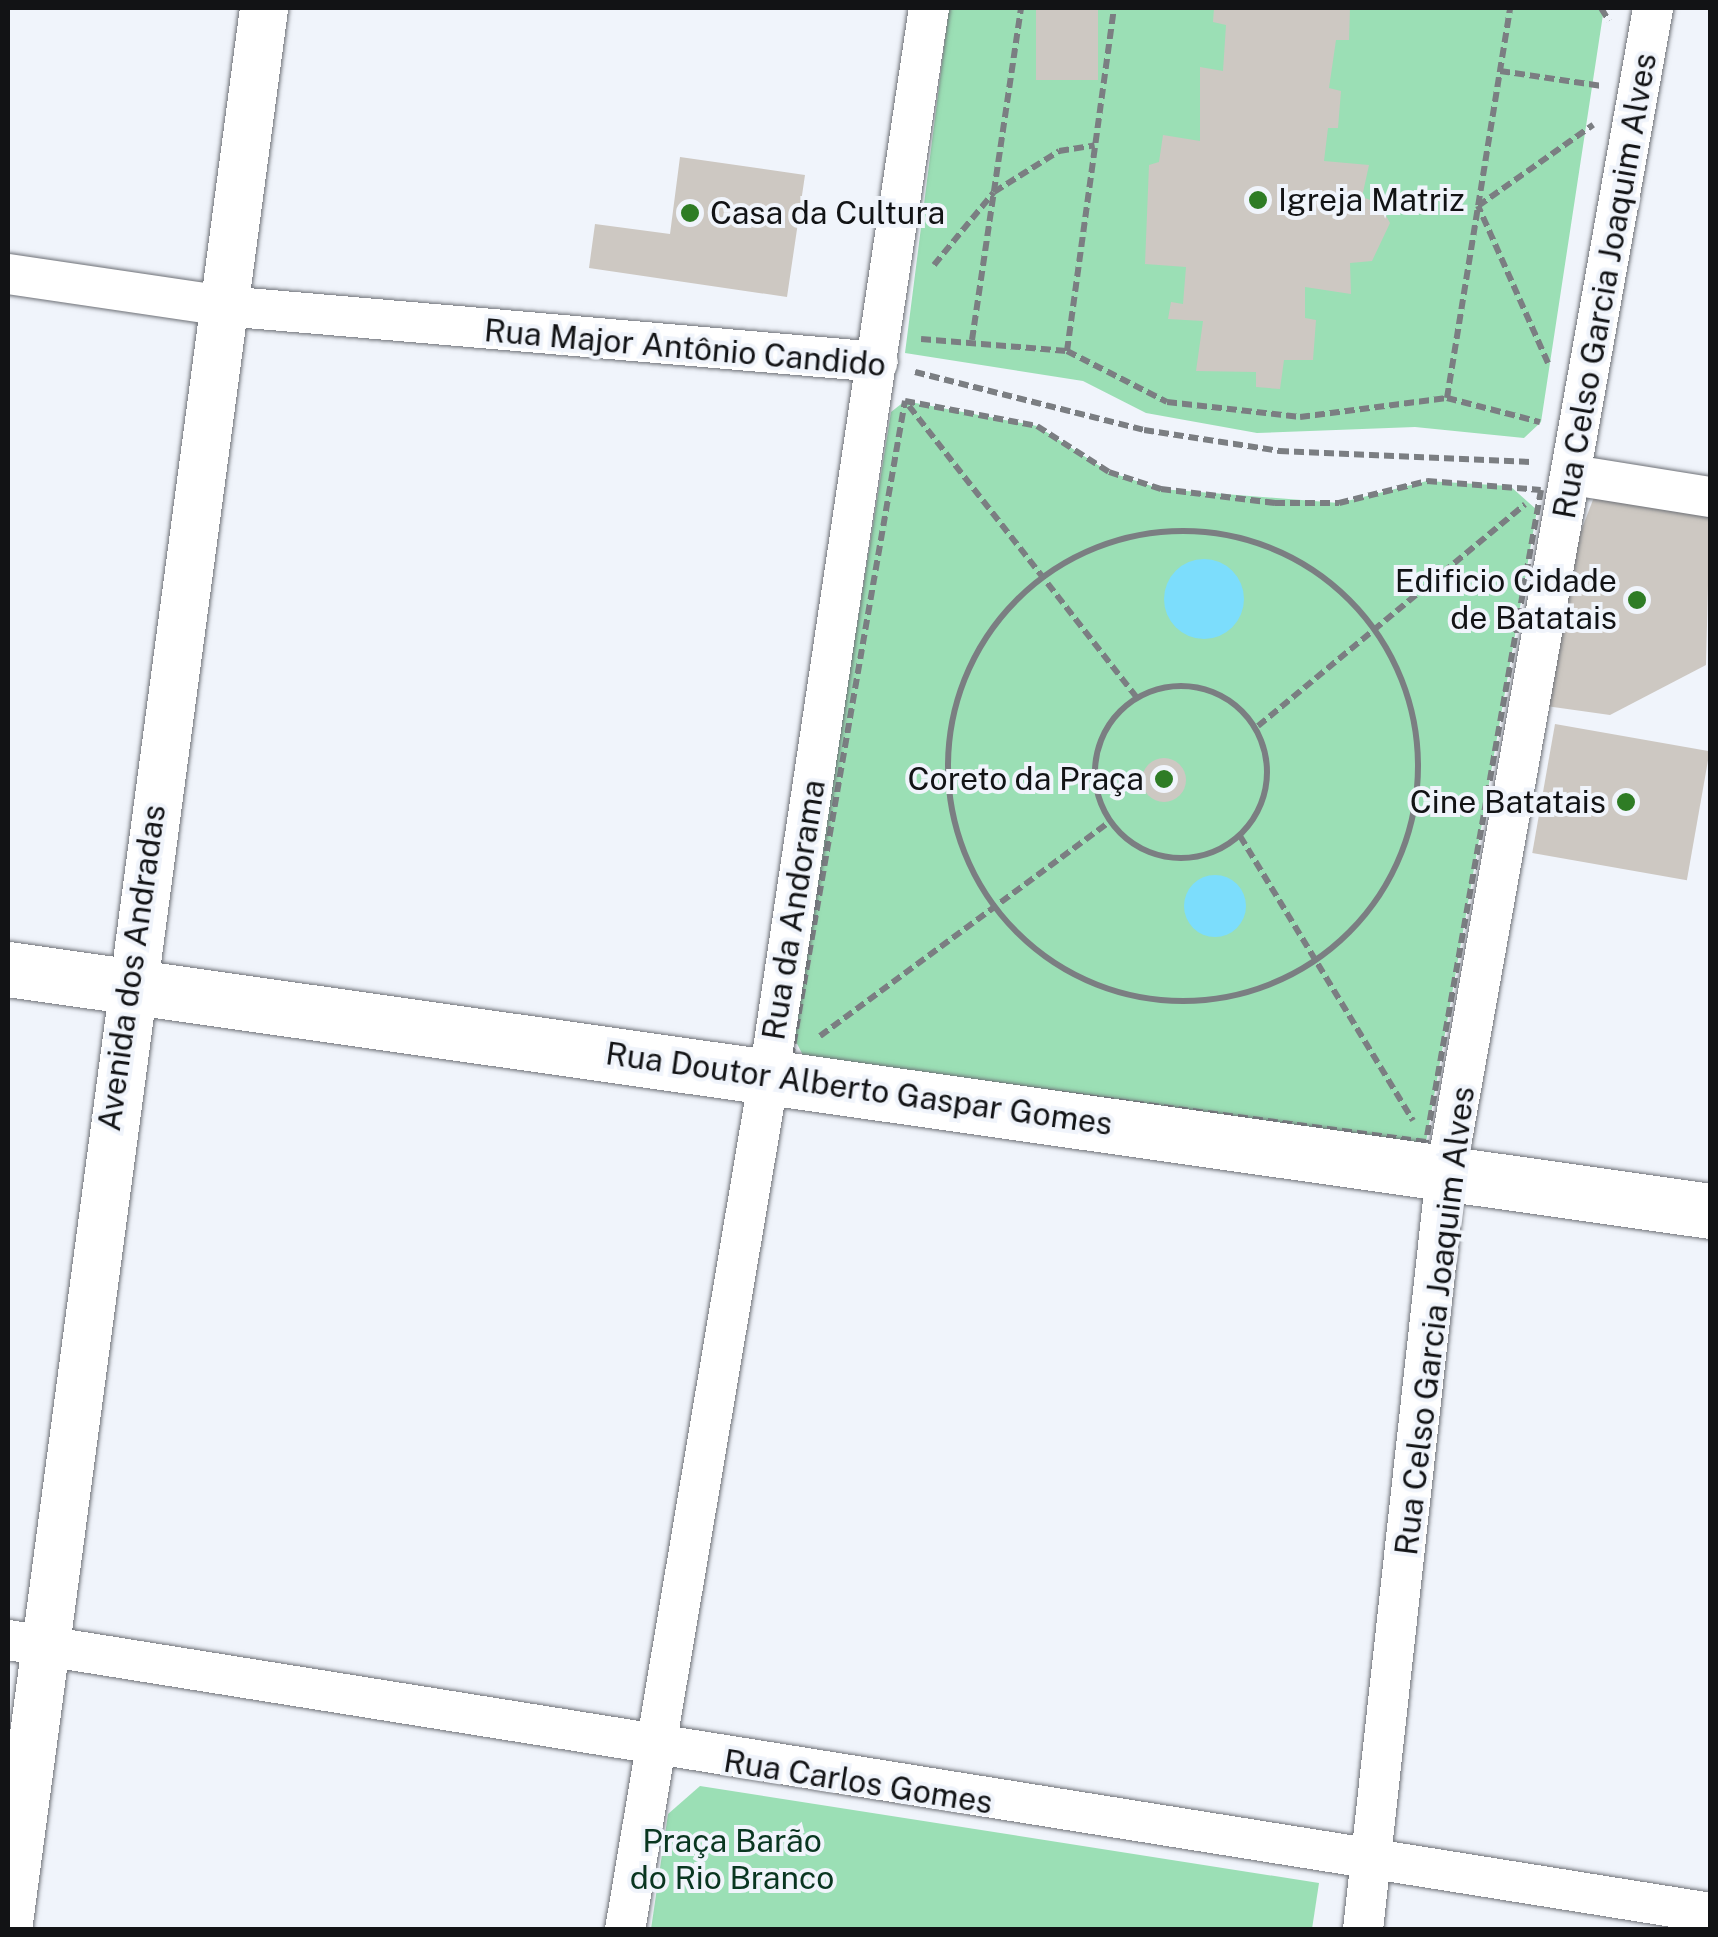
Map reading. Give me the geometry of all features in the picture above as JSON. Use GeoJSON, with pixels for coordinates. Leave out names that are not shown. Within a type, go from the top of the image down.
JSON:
{"type":"FeatureCollection","features":[{"type":"Feature","properties":{"kind":"main road","name":"Rua Doutor Alberto Gaspar Gomes"},"geometry":{"type":"LineString","coordinates":[[8,969],[780,1066],[1436,1158],[1710,1211]]}},
{"type":"Feature","properties":{"kind":"street","name":"Avenida dos Andradas"},"geometry":{"type":"LineString","coordinates":[[8,1930],[27,1643],[128,987],[264,8]]}},
{"type":"Feature","properties":{"kind":"street","name":"Rua da Andorama"},"geometry":{"type":"LineString","coordinates":[[625,1930],[651,1750],[780,1066],[891,350],[929,8]]}},
{"type":"Feature","properties":{"kind":"street","name":"Rua Celso Garcia Joaquim Alves"},"geometry":{"type":"LineString","coordinates":[[1363,1930],[1374,1863],[1436,1158],[1556,483],[1653,8]]}},
{"type":"Feature","properties":{"kind":"street","name":"Rua Major Antônio Candido"},"geometry":{"type":"LineString","coordinates":[[8,274],[224,306],[891,350]]}},
{"type":"Feature","properties":{"kind":"street"},"geometry":{"type":"LineString","coordinates":[[1556,483],[1710,497]]}},
{"type":"Feature","properties":{"kind":"street","name":"Rua Carlos Gomes"},"geometry":{"type":"LineString","coordinates":[[27,1643],[651,1750],[1710,1913]]}},
{"type":"Feature","properties":{"kind":"path"},"geometry":{"type":"LineString","coordinates":[[972,340],[1021,8]]}},
{"type":"Feature","properties":{"kind":"path"},"geometry":{"type":"LineString","coordinates":[[1068,351],[1114,8]]}},
{"type":"Feature","properties":{"kind":"path"},"geometry":{"type":"LineString","coordinates":[[1447,398],[1510,8]]}},
{"type":"Feature","properties":{"kind":"path"},"geometry":{"type":"LineString","coordinates":[[1500,70],[1603,86]]}},
{"type":"Feature","properties":{"kind":"path"},"geometry":{"type":"LineString","coordinates":[[1478,206],[1598,121]]}},
{"type":"Feature","properties":{"kind":"path"},"geometry":{"type":"LineString","coordinates":[[928,281],[957,230],[994,192],[1059,151],[1095,145]]}},
{"type":"Feature","properties":{"kind":"path"},"geometry":{"type":"LineString","coordinates":[[1478,206],[1556,381]]}},
{"type":"Feature","properties":{"kind":"path"},"geometry":{"type":"LineString","coordinates":[[891,350],[972,340],[1068,351],[1167,402],[1300,417],[1447,398],[1541,422]]}},
{"type":"Feature","properties":{"kind":"path","name":"Rua Major Antônio Candido"},"geometry":{"type":"LineString","coordinates":[[891,350],[1144,430],[1279,451],[1514,456],[1556,483]]}},
{"type":"Feature","properties":{"kind":"path"},"geometry":{"type":"LineString","coordinates":[[905,401],[1037,426],[1109,472],[1162,489],[1276,503],[1339,503],[1427,481],[1556,483]]}},
{"type":"Feature","properties":{"kind":"path"},"geometry":{"type":"LineString","coordinates":[[780,1066],[905,401]]}},
{"type":"Feature","properties":{"kind":"path"},"geometry":{"type":"LineString","coordinates":[[905,401],[1046,574],[1136,697]]}},
{"type":"Feature","properties":{"kind":"path"},"geometry":{"type":"LineString","coordinates":[[1258,726],[1556,483]]}},
{"type":"Feature","properties":{"kind":"path"},"geometry":{"type":"LineString","coordinates":[[1436,1158],[1556,483]]}},
{"type":"Feature","properties":{"kind":"path"},"geometry":{"type":"LineString","coordinates":[[1208,530],[1283,551],[1347,595],[1373,632],[1393,659],[1416,733],[1414,811],[1387,884],[1314,960],[1272,986],[1196,1003],[1119,995],[1049,962],[995,905],[957,838],[946,760],[960,684],[999,615],[1046,574],[1130,534],[1208,530]]}},
{"type":"Feature","properties":{"kind":"path"},"geometry":{"type":"LineString","coordinates":[[1202,689],[1258,726],[1267,776],[1240,836],[1194,859],[1164,858],[1108,822],[1097,750],[1136,697],[1202,689]]}},
{"type":"Feature","properties":{"kind":"path"},"geometry":{"type":"LineString","coordinates":[[780,1066],[1108,822]]}},
{"type":"Feature","properties":{"kind":"path"},"geometry":{"type":"LineString","coordinates":[[1240,836],[1436,1158]]}},
{"type":"Feature","properties":{"kind":"path"},"geometry":{"type":"LineString","coordinates":[[780,1066],[1436,1158]]}},
{"type":"Feature","properties":{"kind":"green space"},"geometry":{"type":"Polygon","coordinates":[[[949,8],[1604,8],[1541,422],[1524,438],[1415,427],[1257,433],[1146,413],[1083,381],[905,353],[949,8]]]}},
{"type":"Feature","properties":{"kind":"green space"},"geometry":{"type":"Polygon","coordinates":[[[905,401],[1037,426],[1109,472],[1161,489],[1339,503],[1427,481],[1510,486],[1537,510],[1426,1142],[1414,1149],[807,1063],[792,1034],[891,412],[905,401]]]}},
{"type":"Feature","properties":{"kind":"green space","name":"Praça Barão do Rio Branco"},"geometry":{"type":"Polygon","coordinates":[[[700,1786],[1319,1883],[1312,1929],[651,1929],[668,1814],[700,1786]]]}},
{"type":"Feature","properties":{"kind":"water"},"geometry":{"type":"Polygon","coordinates":[[[1204,559],[1219,562],[1232,571],[1241,584],[1241,614],[1232,627],[1219,636],[1204,639],[1189,636],[1176,627],[1167,614],[1164,599],[1167,584],[1176,571],[1189,562],[1204,559]]]}},
{"type":"Feature","properties":{"kind":"water"},"geometry":{"type":"Polygon","coordinates":[[[1215,875],[1237,884],[1246,906],[1237,928],[1215,937],[1193,928],[1184,906],[1193,884],[1215,875]]]}},
{"type":"Feature","properties":{"kind":"building"},"geometry":{"type":"Polygon","coordinates":[[[1036,8],[1098,8],[1098,80],[1036,80],[1036,8]]]}},
{"type":"Feature","properties":{"kind":"building","name":"Igreja Matriz"},"geometry":{"type":"Polygon","coordinates":[[[1214,8],[1350,8],[1349,40],[1336,40],[1329,88],[1341,91],[1338,128],[1328,128],[1324,161],[1369,165],[1362,197],[1379,203],[1390,223],[1372,261],[1350,263],[1351,294],[1305,287],[1305,318],[1316,320],[1313,360],[1284,360],[1280,389],[1256,387],[1256,372],[1196,371],[1203,321],[1168,319],[1171,302],[1183,304],[1186,267],[1145,264],[1149,165],[1159,162],[1163,135],[1200,141],[1200,67],[1223,71],[1226,25],[1213,22],[1214,8]]]}},
{"type":"Feature","properties":{"kind":"building"},"geometry":{"type":"Polygon","coordinates":[[[680,157],[805,175],[787,297],[589,268],[595,224],[670,234],[680,157]]]}},
{"type":"Feature","properties":{"kind":"building","name":"Edificio Cidade de Batatais"},"geometry":{"type":"Polygon","coordinates":[[[1596,492],[1710,507],[1706,665],[1610,715],[1546,706],[1569,562],[1596,492]]]}},
{"type":"Feature","properties":{"kind":"building","name":"Cine Batatais"},"geometry":{"type":"Polygon","coordinates":[[[1555,724],[1710,751],[1687,880],[1532,853],[1555,724]]]}},
{"type":"Feature","properties":{"kind":"building","name":"Coreto da Praça"},"geometry":{"type":"Polygon","coordinates":[[[1164,758],[1180,764],[1186,780],[1180,796],[1164,802],[1148,796],[1142,780],[1148,764],[1164,758]]]}},
{"type":"Feature","properties":{"kind":"place","name":"Igreja Matriz"},"geometry":{"type":"Point","coordinates":[1258,200]}},
{"type":"Feature","properties":{"kind":"place","name":"Casa da Cultura"},"geometry":{"type":"Point","coordinates":[690,213]}},
{"type":"Feature","properties":{"kind":"place","name":"Edificio Cidade de Batatais"},"geometry":{"type":"Point","coordinates":[1637,600]}},
{"type":"Feature","properties":{"kind":"place","name":"Coreto da Praça"},"geometry":{"type":"Point","coordinates":[1164,779]}},
{"type":"Feature","properties":{"kind":"place","name":"Cine Batatais"},"geometry":{"type":"Point","coordinates":[1626,802]}}]}
